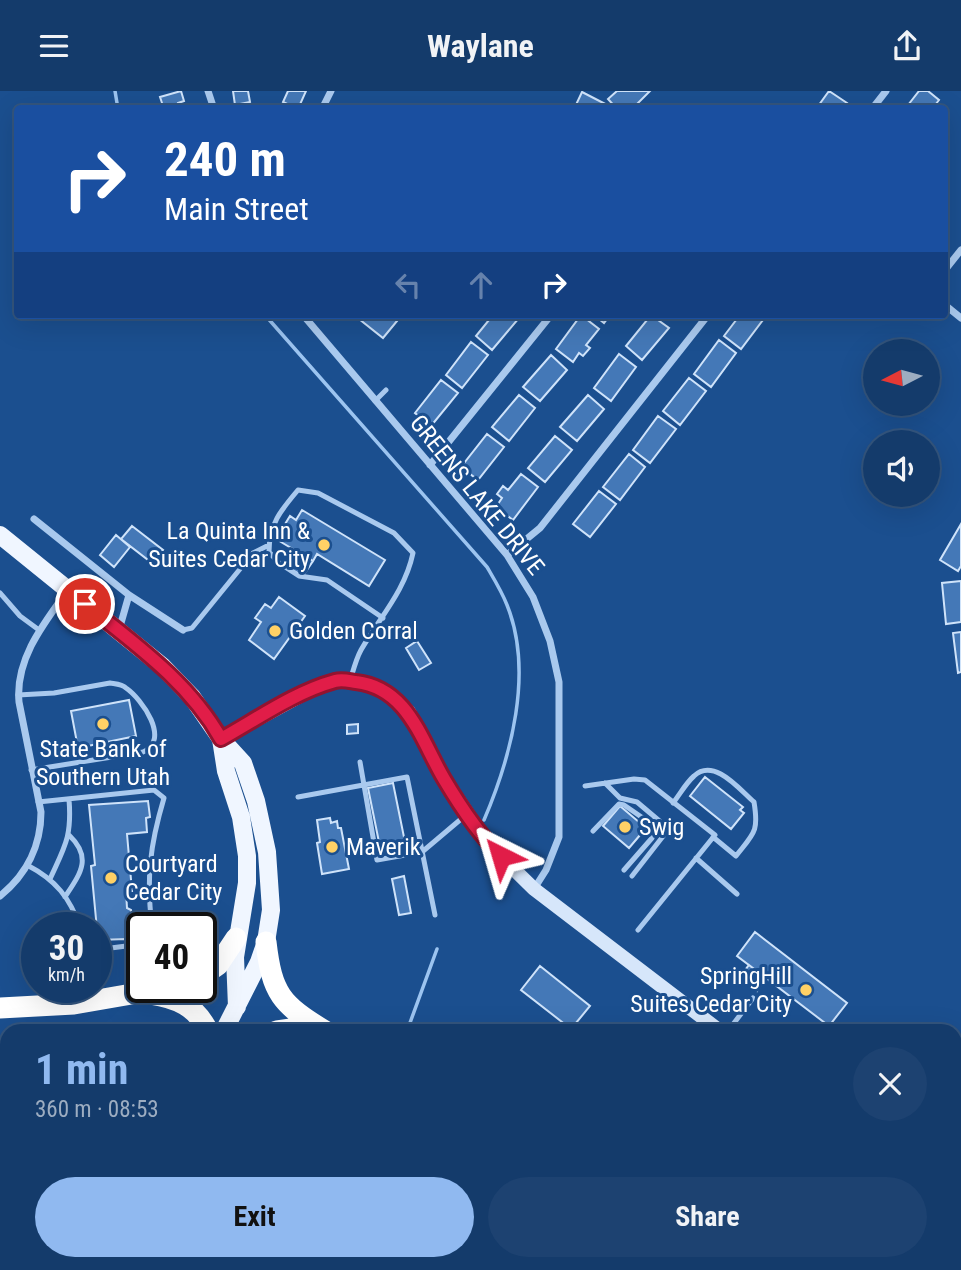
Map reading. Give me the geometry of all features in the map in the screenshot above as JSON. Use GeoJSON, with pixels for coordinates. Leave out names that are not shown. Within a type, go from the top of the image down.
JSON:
{"type":"FeatureCollection","features":[{"type":"Feature","properties":{"kind":"highway"},"geometry":{"type":"LineString","coordinates":[[217,966],[236,938]]}},
{"type":"Feature","properties":{"kind":"highway"},"geometry":{"type":"LineString","coordinates":[[266,942],[270,971],[278,993],[297,1012],[315,1024]]}},
{"type":"Feature","properties":{"kind":"highway"},"geometry":{"type":"LineString","coordinates":[[0,1008],[61,1005],[126,996]]}},
{"type":"Feature","properties":{"kind":"highway"},"geometry":{"type":"LineString","coordinates":[[184,1003],[204,1024]]}},
{"type":"Feature","properties":{"kind":"main road"},"geometry":{"type":"LineString","coordinates":[[0,535],[162,666],[183,687],[221,739],[243,763],[262,827],[271,889],[270,916],[266,942],[254,974],[228,1024]]}},
{"type":"Feature","properties":{"kind":"main road"},"geometry":{"type":"LineString","coordinates":[[221,739],[226,771],[241,817],[247,856],[247,883],[236,938],[237,1024]]}},
{"type":"Feature","properties":{"kind":"street"},"geometry":{"type":"LineString","coordinates":[[875,105],[886,91]]}},
{"type":"Feature","properties":{"kind":"street"},"geometry":{"type":"LineString","coordinates":[[948,266],[961,250]]}},
{"type":"Feature","properties":{"kind":"street","name":"GREENS LAKE DRIVE"},"geometry":{"type":"LineString","coordinates":[[306,319],[507,555],[533,597],[550,641],[559,682],[559,837],[546,870],[534,889]]}},
{"type":"Feature","properties":{"kind":"street"},"geometry":{"type":"LineString","coordinates":[[430,465],[548,319]]}},
{"type":"Feature","properties":{"kind":"street"},"geometry":{"type":"LineString","coordinates":[[507,555],[540,528],[705,319]]}},
{"type":"Feature","properties":{"kind":"street"},"geometry":{"type":"LineString","coordinates":[[34,519],[129,595],[183,630]]}},
{"type":"Feature","properties":{"kind":"street"},"geometry":{"type":"LineString","coordinates":[[0,896],[12,887],[27,865],[41,828],[19,695],[20,670],[39,630],[69,590]]}},
{"type":"Feature","properties":{"kind":"street"},"geometry":{"type":"LineString","coordinates":[[119,631],[129,595]]}},
{"type":"Feature","properties":{"kind":"street"},"geometry":{"type":"LineString","coordinates":[[221,739],[309,691],[338,680],[367,683],[389,693],[409,712],[445,780],[489,845],[534,889],[711,1024]]}},
{"type":"Feature","properties":{"kind":"lane"},"geometry":{"type":"LineString","coordinates":[[375,401],[386,390]]}},
{"type":"Feature","properties":{"kind":"lane"},"geometry":{"type":"LineString","coordinates":[[350,681],[360,652],[383,618],[398,591],[413,553],[394,533],[318,493],[298,490],[283,507],[268,535],[269,552],[279,563],[299,576],[327,580],[383,618]]}},
{"type":"Feature","properties":{"kind":"lane"},"geometry":{"type":"LineString","coordinates":[[183,630],[192,628],[253,553],[269,545]]}},
{"type":"Feature","properties":{"kind":"lane"},"geometry":{"type":"LineString","coordinates":[[0,593],[20,616],[39,630]]}},
{"type":"Feature","properties":{"kind":"lane"},"geometry":{"type":"LineString","coordinates":[[19,695],[118,684],[129,689],[154,725],[153,744],[144,752],[31,770]]}},
{"type":"Feature","properties":{"kind":"lane"},"geometry":{"type":"LineString","coordinates":[[360,762],[377,860],[422,852],[468,814]]}},
{"type":"Feature","properties":{"kind":"lane"},"geometry":{"type":"LineString","coordinates":[[585,786],[645,780],[673,803],[715,835],[713,837],[736,856],[755,834],[757,819],[754,802],[721,773],[705,770],[695,774],[673,803]]}},
{"type":"Feature","properties":{"kind":"lane"},"geometry":{"type":"LineString","coordinates":[[298,797],[407,777],[435,915]]}},
{"type":"Feature","properties":{"kind":"lane"},"geometry":{"type":"LineString","coordinates":[[605,783],[624,805],[653,825],[652,838],[624,870]]}},
{"type":"Feature","properties":{"kind":"lane"},"geometry":{"type":"LineString","coordinates":[[38,802],[154,789],[164,798],[150,854],[148,891],[150,912]]}},
{"type":"Feature","properties":{"kind":"lane"},"geometry":{"type":"LineString","coordinates":[[50,879],[69,835],[69,799]]}},
{"type":"Feature","properties":{"kind":"lane"},"geometry":{"type":"LineString","coordinates":[[593,831],[620,801]]}},
{"type":"Feature","properties":{"kind":"lane"},"geometry":{"type":"LineString","coordinates":[[620,801],[637,802],[663,824],[664,835],[632,876]]}},
{"type":"Feature","properties":{"kind":"lane"},"geometry":{"type":"LineString","coordinates":[[65,897],[81,872],[82,864],[80,846],[69,835]]}},
{"type":"Feature","properties":{"kind":"lane"},"geometry":{"type":"LineString","coordinates":[[638,930],[713,837]]}},
{"type":"Feature","properties":{"kind":"lane"},"geometry":{"type":"LineString","coordinates":[[696,858],[737,894]]}},
{"type":"Feature","properties":{"kind":"lane"},"geometry":{"type":"LineString","coordinates":[[27,865],[50,879],[76,912]]}},
{"type":"Feature","properties":{"kind":"lane"},"geometry":{"type":"LineString","coordinates":[[734,1024],[752,998]]}},
{"type":"Feature","properties":{"kind":"building"},"geometry":{"type":"Polygon","coordinates":[[[181,91],[184,101],[178,105],[163,105],[160,97],[181,91]]]}},
{"type":"Feature","properties":{"kind":"building"},"geometry":{"type":"Polygon","coordinates":[[[233,91],[248,91],[250,102],[235,105],[233,91]]]}},
{"type":"Feature","properties":{"kind":"building"},"geometry":{"type":"Polygon","coordinates":[[[288,91],[306,91],[300,105],[283,102],[288,91]]]}},
{"type":"Feature","properties":{"kind":"building"},"geometry":{"type":"Polygon","coordinates":[[[617,91],[650,91],[636,105],[613,105],[608,99],[617,91]]]}},
{"type":"Feature","properties":{"kind":"building"},"geometry":{"type":"Polygon","coordinates":[[[829,91],[847,103],[846,105],[819,105],[829,91]]]}},
{"type":"Feature","properties":{"kind":"building"},"geometry":{"type":"Polygon","coordinates":[[[919,91],[928,91],[939,100],[935,105],[908,105],[919,91]]]}},
{"type":"Feature","properties":{"kind":"building"},"geometry":{"type":"Polygon","coordinates":[[[582,92],[607,105],[576,105],[582,92]]]}},
{"type":"Feature","properties":{"kind":"building"},"geometry":{"type":"Polygon","coordinates":[[[359,319],[399,319],[383,338],[359,319]]]}},
{"type":"Feature","properties":{"kind":"building"},"geometry":{"type":"Polygon","coordinates":[[[490,319],[518,319],[492,350],[476,336],[490,319]]]}},
{"type":"Feature","properties":{"kind":"building"},"geometry":{"type":"Polygon","coordinates":[[[578,319],[586,319],[599,329],[586,345],[590,348],[583,356],[579,353],[573,362],[556,349],[578,319]]]}},
{"type":"Feature","properties":{"kind":"building"},"geometry":{"type":"Polygon","coordinates":[[[648,319],[657,319],[669,328],[642,360],[626,346],[648,319]]]}},
{"type":"Feature","properties":{"kind":"building"},"geometry":{"type":"Polygon","coordinates":[[[737,319],[764,319],[741,349],[724,336],[737,319]]]}},
{"type":"Feature","properties":{"kind":"building"},"geometry":{"type":"Polygon","coordinates":[[[719,340],[736,353],[711,387],[694,374],[719,340]]]}},
{"type":"Feature","properties":{"kind":"building"},"geometry":{"type":"Polygon","coordinates":[[[471,342],[488,355],[462,388],[446,375],[471,342]]]}},
{"type":"Feature","properties":{"kind":"building"},"geometry":{"type":"Polygon","coordinates":[[[619,354],[636,367],[611,401],[594,388],[619,354]]]}},
{"type":"Feature","properties":{"kind":"building"},"geometry":{"type":"Polygon","coordinates":[[[551,355],[567,370],[540,401],[523,387],[551,355]]]}},
{"type":"Feature","properties":{"kind":"building"},"geometry":{"type":"Polygon","coordinates":[[[689,378],[706,391],[680,425],[663,411],[689,378]]]}},
{"type":"Feature","properties":{"kind":"building"},"geometry":{"type":"Polygon","coordinates":[[[441,380],[458,393],[431,426],[415,413],[441,380]]]}},
{"type":"Feature","properties":{"kind":"building"},"geometry":{"type":"Polygon","coordinates":[[[519,395],[535,408],[509,441],[492,427],[519,395]]]}},
{"type":"Feature","properties":{"kind":"building"},"geometry":{"type":"Polygon","coordinates":[[[588,395],[604,409],[577,441],[560,427],[588,395]]]}},
{"type":"Feature","properties":{"kind":"building"},"geometry":{"type":"Polygon","coordinates":[[[658,416],[676,429],[650,463],[633,450],[658,416]]]}},
{"type":"Feature","properties":{"kind":"building"},"geometry":{"type":"Polygon","coordinates":[[[487,434],[504,447],[478,480],[461,467],[487,434]]]}},
{"type":"Feature","properties":{"kind":"building"},"geometry":{"type":"Polygon","coordinates":[[[555,436],[572,450],[545,482],[528,468],[555,436]]]}},
{"type":"Feature","properties":{"kind":"building"},"geometry":{"type":"Polygon","coordinates":[[[629,454],[645,467],[620,500],[603,487],[629,454]]]}},
{"type":"Feature","properties":{"kind":"building"},"geometry":{"type":"Polygon","coordinates":[[[521,474],[538,487],[513,520],[496,507],[502,498],[497,494],[503,486],[508,490],[521,474]]]}},
{"type":"Feature","properties":{"kind":"building"},"geometry":{"type":"Polygon","coordinates":[[[599,491],[616,504],[590,537],[573,524],[599,491]]]}},
{"type":"Feature","properties":{"kind":"building","name":"La Quinta Inn & Suites Cedar City"},"geometry":{"type":"Polygon","coordinates":[[[302,510],[385,560],[369,586],[317,554],[313,561],[276,539],[290,516],[296,520],[302,510]]]}},
{"type":"Feature","properties":{"kind":"building"},"geometry":{"type":"Polygon","coordinates":[[[961,524],[961,566],[958,571],[940,560],[961,524]]]}},
{"type":"Feature","properties":{"kind":"building"},"geometry":{"type":"Polygon","coordinates":[[[132,526],[163,550],[152,563],[121,539],[132,526]]]}},
{"type":"Feature","properties":{"kind":"building"},"geometry":{"type":"Polygon","coordinates":[[[116,535],[130,547],[114,567],[100,555],[116,535]]]}},
{"type":"Feature","properties":{"kind":"building"},"geometry":{"type":"Polygon","coordinates":[[[299,552],[313,561],[303,576],[289,568],[299,552]]]}},
{"type":"Feature","properties":{"kind":"building"},"geometry":{"type":"Polygon","coordinates":[[[961,581],[961,622],[946,624],[942,583],[961,581]]]}},
{"type":"Feature","properties":{"kind":"building","name":"Golden Corral"},"geometry":{"type":"Polygon","coordinates":[[[279,597],[305,616],[274,659],[249,640],[261,622],[255,618],[265,604],[271,608],[279,597]]]}},
{"type":"Feature","properties":{"kind":"building"},"geometry":{"type":"Polygon","coordinates":[[[961,632],[961,672],[958,673],[953,633],[961,632]]]}},
{"type":"Feature","properties":{"kind":"building"},"geometry":{"type":"Polygon","coordinates":[[[417,641],[431,663],[419,670],[406,648],[417,641]]]}},
{"type":"Feature","properties":{"kind":"building","name":"State Bank of Southern Utah"},"geometry":{"type":"Polygon","coordinates":[[[129,700],[136,736],[78,748],[71,711],[129,700]]]}},
{"type":"Feature","properties":{"kind":"building"},"geometry":{"type":"Polygon","coordinates":[[[358,724],[358,733],[347,734],[347,725],[358,724]]]}},
{"type":"Feature","properties":{"kind":"building"},"geometry":{"type":"Polygon","coordinates":[[[705,777],[743,807],[740,810],[744,813],[731,829],[690,796],[705,777]]]}},
{"type":"Feature","properties":{"kind":"building","name":"Maverik"},"geometry":{"type":"Polygon","coordinates":[[[393,783],[406,847],[381,852],[368,788],[393,783]]]}},
{"type":"Feature","properties":{"kind":"building","name":"Courtyard Cedar City"},"geometry":{"type":"Polygon","coordinates":[[[148,801],[150,817],[146,818],[147,832],[127,834],[132,891],[126,891],[127,908],[131,912],[126,912],[126,939],[112,940],[112,912],[95,912],[91,866],[95,865],[89,805],[148,801]]]}},
{"type":"Feature","properties":{"kind":"building","name":"Swig"},"geometry":{"type":"Polygon","coordinates":[[[620,806],[646,828],[629,848],[603,826],[620,806]]]}},
{"type":"Feature","properties":{"kind":"building","name":"Maverik"},"geometry":{"type":"Polygon","coordinates":[[[330,818],[331,823],[337,821],[338,828],[341,828],[349,869],[322,874],[317,843],[320,842],[317,820],[330,818]]]}},
{"type":"Feature","properties":{"kind":"building"},"geometry":{"type":"Polygon","coordinates":[[[404,876],[411,913],[399,915],[392,879],[404,876]]]}},
{"type":"Feature","properties":{"kind":"building","name":"SpringHill Suites Cedar City"},"geometry":{"type":"Polygon","coordinates":[[[755,932],[847,1003],[831,1024],[826,1024],[737,956],[755,932]]]}},
{"type":"Feature","properties":{"kind":"building"},"geometry":{"type":"Polygon","coordinates":[[[749,965],[766,978],[757,991],[739,978],[749,965]]]}},
{"type":"Feature","properties":{"kind":"building"},"geometry":{"type":"Polygon","coordinates":[[[540,966],[590,1006],[575,1024],[565,1024],[521,990],[540,966]]]}},
{"type":"Feature","properties":{"kind":"waterway"},"geometry":{"type":"LineString","coordinates":[[115,91],[117,105]]}},
{"type":"Feature","properties":{"kind":"waterway"},"geometry":{"type":"LineString","coordinates":[[269,319],[487,567],[505,600],[515,631],[519,686],[516,714],[503,769],[484,820]]}},
{"type":"Feature","properties":{"kind":"waterway"},"geometry":{"type":"LineString","coordinates":[[410,1024],[437,949]]}},
{"type":"Feature","properties":{"kind":"place","name":"La Quinta Inn & Suites Cedar City"},"geometry":{"type":"Point","coordinates":[324,545]}},
{"type":"Feature","properties":{"kind":"place","name":"Golden Corral"},"geometry":{"type":"Point","coordinates":[275,631]}},
{"type":"Feature","properties":{"kind":"place","name":"State Bank of Southern Utah"},"geometry":{"type":"Point","coordinates":[103,724]}},
{"type":"Feature","properties":{"kind":"place","name":"Swig"},"geometry":{"type":"Point","coordinates":[625,827]}},
{"type":"Feature","properties":{"kind":"place","name":"Maverik"},"geometry":{"type":"Point","coordinates":[332,847]}},
{"type":"Feature","properties":{"kind":"place","name":"Courtyard Cedar City"},"geometry":{"type":"Point","coordinates":[111,878]}},
{"type":"Feature","properties":{"kind":"place","name":"SpringHill Suites Cedar City"},"geometry":{"type":"Point","coordinates":[806,990]}},
{"type":"Feature","properties":{"kind":"route"},"geometry":{"type":"LineString","coordinates":[[85,604],[172,675],[201,709],[221,739],[309,691],[338,680],[367,683],[389,693],[409,712],[445,780],[489,845],[501,856]]}}]}
